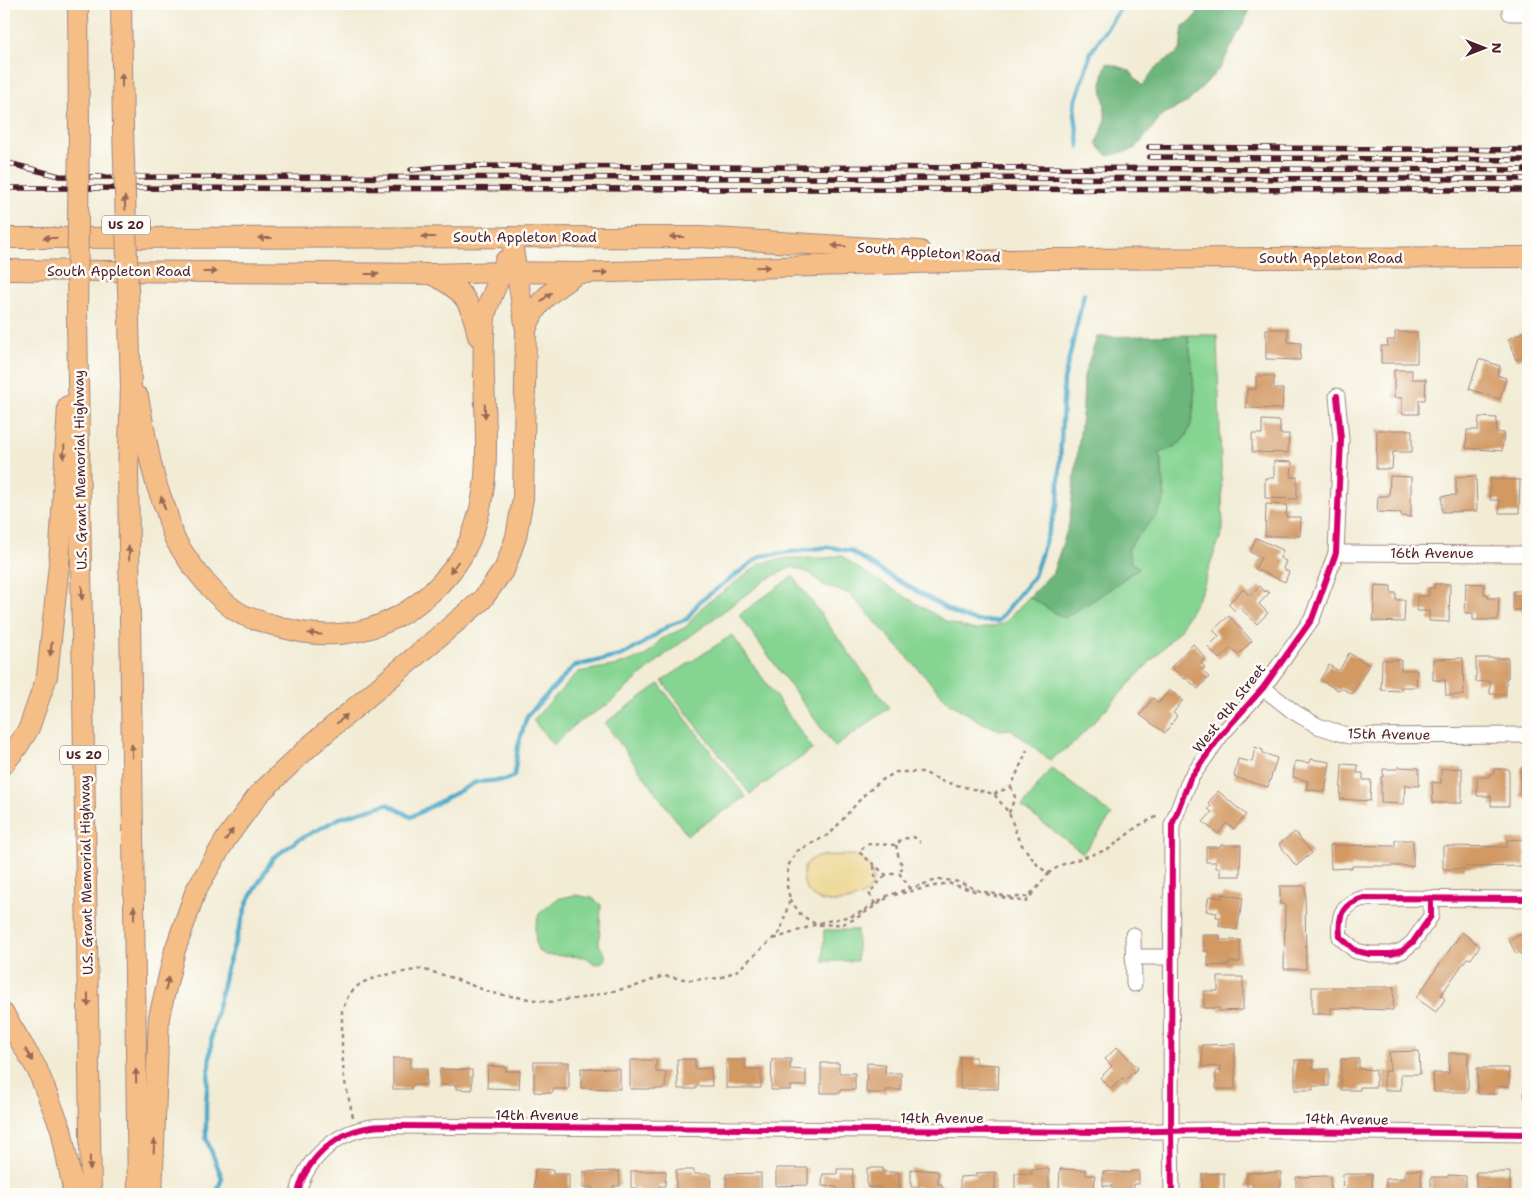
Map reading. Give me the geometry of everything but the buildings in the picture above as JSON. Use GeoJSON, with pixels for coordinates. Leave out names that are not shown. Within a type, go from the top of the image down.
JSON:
{"type":"FeatureCollection","features":[{"type":"Feature","properties":{"kind":"main road","name":"US 20"},"geometry":{"type":"LineString","coordinates":[[78,4],[80,126],[78,317]]}},
{"type":"Feature","properties":{"kind":"main road","name":"US 20"},"geometry":{"type":"LineString","coordinates":[[121,4],[130,361],[128,473],[138,1194]]}},
{"type":"Feature","properties":{"kind":"main road"},"geometry":{"type":"LineString","coordinates":[[152,1194],[159,1017],[175,950],[196,890],[226,839],[259,794],[311,745],[482,600],[505,568],[516,537],[523,498],[526,330],[510,272],[511,237]]}},
{"type":"Feature","properties":{"kind":"main road","name":"South Appleton Road"},"geometry":{"type":"LineString","coordinates":[[4,238],[699,238],[1045,259]]}},
{"type":"Feature","properties":{"kind":"main road","name":"South Appleton Road"},"geometry":{"type":"LineString","coordinates":[[4,270],[431,274],[578,273],[1045,259],[1528,257]]}},
{"type":"Feature","properties":{"kind":"main road"},"geometry":{"type":"LineString","coordinates":[[130,361],[154,474],[175,540],[213,592],[243,614],[286,629],[317,635],[350,634],[380,626],[421,602],[443,582],[464,553],[481,511],[487,461],[483,362],[485,315],[510,272]]}},
{"type":"Feature","properties":{"kind":"main road"},"geometry":{"type":"LineString","coordinates":[[526,330],[532,313],[538,304],[578,273]]}},
{"type":"Feature","properties":{"kind":"main road"},"geometry":{"type":"LineString","coordinates":[[431,274],[448,282],[463,294],[472,310],[483,362]]}},
{"type":"Feature","properties":{"kind":"main road"},"geometry":{"type":"LineString","coordinates":[[4,764],[18,746],[28,728],[47,676],[59,565],[66,426],[78,317]]}},
{"type":"Feature","properties":{"kind":"main road","name":"U.S. Grant Memorial Highway"},"geometry":{"type":"LineString","coordinates":[[78,317],[91,1194]]}},
{"type":"Feature","properties":{"kind":"main road"},"geometry":{"type":"LineString","coordinates":[[4,1014],[38,1069],[61,1129],[74,1194]]}},
{"type":"Feature","properties":{"kind":"street"},"geometry":{"type":"LineString","coordinates":[[1510,4],[1510,13],[1528,12]]}},
{"type":"Feature","properties":{"kind":"street","name":"West 9th Street"},"geometry":{"type":"LineString","coordinates":[[1172,1194],[1172,824],[1190,779],[1221,735],[1262,688],[1312,619],[1336,553],[1341,439],[1337,396]]}},
{"type":"Feature","properties":{"kind":"street","name":"16th Avenue"},"geometry":{"type":"LineString","coordinates":[[1336,553],[1528,554]]}},
{"type":"Feature","properties":{"kind":"street","name":"15th Avenue"},"geometry":{"type":"LineString","coordinates":[[1262,688],[1294,712],[1318,726],[1349,736],[1528,735]]}},
{"type":"Feature","properties":{"kind":"street"},"geometry":{"type":"LineString","coordinates":[[1431,898],[1431,916],[1413,942],[1402,951],[1391,954],[1370,954],[1356,951],[1340,938],[1338,923],[1341,913],[1355,900],[1364,898],[1431,898],[1528,898]]}},
{"type":"Feature","properties":{"kind":"street"},"geometry":{"type":"LineString","coordinates":[[1133,935],[1134,984]]}},
{"type":"Feature","properties":{"kind":"street"},"geometry":{"type":"LineString","coordinates":[[1133,957],[1171,957]]}},
{"type":"Feature","properties":{"kind":"street","name":"14th Avenue"},"geometry":{"type":"LineString","coordinates":[[356,1130],[367,1127],[401,1126],[1528,1134]]}},
{"type":"Feature","properties":{"kind":"street"},"geometry":{"type":"LineString","coordinates":[[298,1194],[304,1175],[314,1160],[340,1137],[356,1130]]}},
{"type":"Feature","properties":{"kind":"path"},"geometry":{"type":"LineString","coordinates":[[1027,750],[1011,787],[994,794],[944,782],[923,772],[896,772],[878,782],[830,834],[797,852],[788,866],[787,886],[790,899],[801,915],[817,925],[842,924],[855,919],[889,896],[948,883],[1000,898],[1026,902],[1049,872],[1061,865],[1109,848],[1138,826],[1180,806]]}},
{"type":"Feature","properties":{"kind":"path"},"geometry":{"type":"LineString","coordinates":[[1009,813],[1015,797],[1011,787]]}},
{"type":"Feature","properties":{"kind":"path"},"geometry":{"type":"LineString","coordinates":[[994,794],[1009,813],[1019,841],[1039,867],[1049,872]]}},
{"type":"Feature","properties":{"kind":"path"},"geometry":{"type":"LineString","coordinates":[[886,875],[859,852],[867,844],[896,845],[902,839],[914,837],[920,842]]}},
{"type":"Feature","properties":{"kind":"path"},"geometry":{"type":"LineString","coordinates":[[896,845],[903,867],[899,874]]}},
{"type":"Feature","properties":{"kind":"path"},"geometry":{"type":"LineString","coordinates":[[874,865],[876,884]]}},
{"type":"Feature","properties":{"kind":"path"},"geometry":{"type":"LineString","coordinates":[[875,904],[869,893],[876,884],[886,875],[899,874]]}},
{"type":"Feature","properties":{"kind":"path"},"geometry":{"type":"LineString","coordinates":[[899,874],[910,889]]}},
{"type":"Feature","properties":{"kind":"path"},"geometry":{"type":"LineString","coordinates":[[771,940],[856,915],[889,895],[940,879],[960,882],[980,891],[1009,896],[1027,897],[1038,888]]}},
{"type":"Feature","properties":{"kind":"path"},"geometry":{"type":"LineString","coordinates":[[356,1130],[344,1078],[342,1011],[349,994],[361,983],[380,976],[421,968],[492,993],[548,1002],[582,998],[636,986],[663,976],[691,980],[720,978],[738,970],[780,932],[790,899]]}},
{"type":"Feature","properties":{"kind":"green space"},"geometry":{"type":"Polygon","coordinates":[[[1203,4],[1253,4],[1221,67],[1188,102],[1164,114],[1135,149],[1108,156],[1096,144],[1105,121],[1102,85],[1107,63],[1129,70],[1142,86],[1156,67],[1180,51],[1183,26],[1192,21],[1203,4]]]}},
{"type":"Feature","properties":{"kind":"green space"},"geometry":{"type":"Polygon","coordinates":[[[1188,335],[1217,335],[1223,530],[1202,591],[1179,631],[1073,744],[1050,760],[1011,729],[1000,730],[983,723],[949,703],[850,594],[823,585],[810,573],[792,567],[767,579],[666,654],[607,705],[575,725],[553,745],[533,720],[578,672],[618,665],[647,655],[661,639],[686,627],[702,607],[761,563],[788,558],[827,558],[841,555],[853,565],[947,622],[975,630],[1003,624],[1029,597],[1064,618],[1097,598],[1139,568],[1131,562],[1128,550],[1135,539],[1157,515],[1165,497],[1160,453],[1181,442],[1188,432],[1192,420],[1194,391],[1188,335]]]}},
{"type":"Feature","properties":{"kind":"green space"},"geometry":{"type":"Polygon","coordinates":[[[1188,335],[1194,391],[1192,420],[1188,432],[1181,442],[1160,453],[1165,497],[1157,515],[1135,539],[1128,550],[1131,562],[1139,568],[1097,598],[1064,618],[1029,597],[1053,572],[1069,524],[1083,407],[1084,376],[1097,337],[1188,335]]]}},
{"type":"Feature","properties":{"kind":"green space"},"geometry":{"type":"Polygon","coordinates":[[[793,576],[889,708],[835,747],[739,615],[793,576]]]}},
{"type":"Feature","properties":{"kind":"green space"},"geometry":{"type":"Polygon","coordinates":[[[732,635],[813,749],[750,794],[662,681],[732,635]]]}},
{"type":"Feature","properties":{"kind":"green space"},"geometry":{"type":"Polygon","coordinates":[[[659,684],[746,797],[687,835],[605,723],[659,684]]]}},
{"type":"Feature","properties":{"kind":"green space"},"geometry":{"type":"Polygon","coordinates":[[[1051,768],[1112,815],[1083,853],[1022,807],[1051,768]]]}},
{"type":"Feature","properties":{"kind":"green space"},"geometry":{"type":"Polygon","coordinates":[[[575,895],[592,898],[601,905],[599,945],[606,956],[605,960],[601,963],[595,964],[586,957],[545,955],[538,950],[535,928],[539,914],[557,899],[575,895]]]}},
{"type":"Feature","properties":{"kind":"green space"},"geometry":{"type":"Polygon","coordinates":[[[824,930],[857,930],[857,961],[823,961],[824,930]]]}},
{"type":"Feature","properties":{"kind":"sand"},"geometry":{"type":"Polygon","coordinates":[[[855,855],[868,864],[873,874],[872,884],[866,893],[847,901],[832,902],[820,900],[808,892],[803,879],[803,872],[810,860],[821,856],[855,855]]]}},
{"type":"Feature","properties":{"kind":"waterway"},"geometry":{"type":"LineString","coordinates":[[1079,147],[1074,106],[1091,52],[1123,4]]}},
{"type":"Feature","properties":{"kind":"waterway"},"geometry":{"type":"LineString","coordinates":[[216,1194],[222,1178],[206,1138],[206,1103],[212,1033],[226,971],[248,901],[273,858],[298,840],[340,818],[387,804],[411,817],[476,782],[505,780],[514,776],[518,745],[527,716],[574,666],[620,656],[639,646],[670,625],[687,619],[699,602],[761,556],[828,547],[851,551],[956,614],[976,621],[998,621],[1034,576],[1058,503],[1064,380],[1084,294]]}},
{"type":"Feature","properties":{"kind":"railway"},"geometry":{"type":"LineString","coordinates":[[1149,147],[1528,150]]}},
{"type":"Feature","properties":{"kind":"railway"},"geometry":{"type":"LineString","coordinates":[[1150,157],[1528,160]]}},
{"type":"Feature","properties":{"kind":"railway"},"geometry":{"type":"LineString","coordinates":[[4,162],[59,176],[100,177],[1528,179]]}},
{"type":"Feature","properties":{"kind":"railway"},"geometry":{"type":"LineString","coordinates":[[411,170],[466,166],[1528,170]]}},
{"type":"Feature","properties":{"kind":"railway"},"geometry":{"type":"LineString","coordinates":[[4,188],[1528,190]]}},
{"type":"Feature","properties":{"kind":"cycle path"},"geometry":{"type":"LineString","coordinates":[[1172,1194],[1172,825],[1190,779],[1221,735],[1263,688],[1312,619],[1336,553],[1341,439],[1337,396]]}},
{"type":"Feature","properties":{"kind":"cycle path"},"geometry":{"type":"LineString","coordinates":[[1431,898],[1431,916],[1413,942],[1402,951],[1391,954],[1370,954],[1356,951],[1340,937],[1341,917],[1346,907],[1364,898],[1528,899]]}},
{"type":"Feature","properties":{"kind":"cycle path"},"geometry":{"type":"LineString","coordinates":[[298,1194],[301,1182],[307,1171],[322,1151],[343,1136],[354,1131],[379,1126],[1108,1132],[1210,1130],[1528,1134]]}}]}
